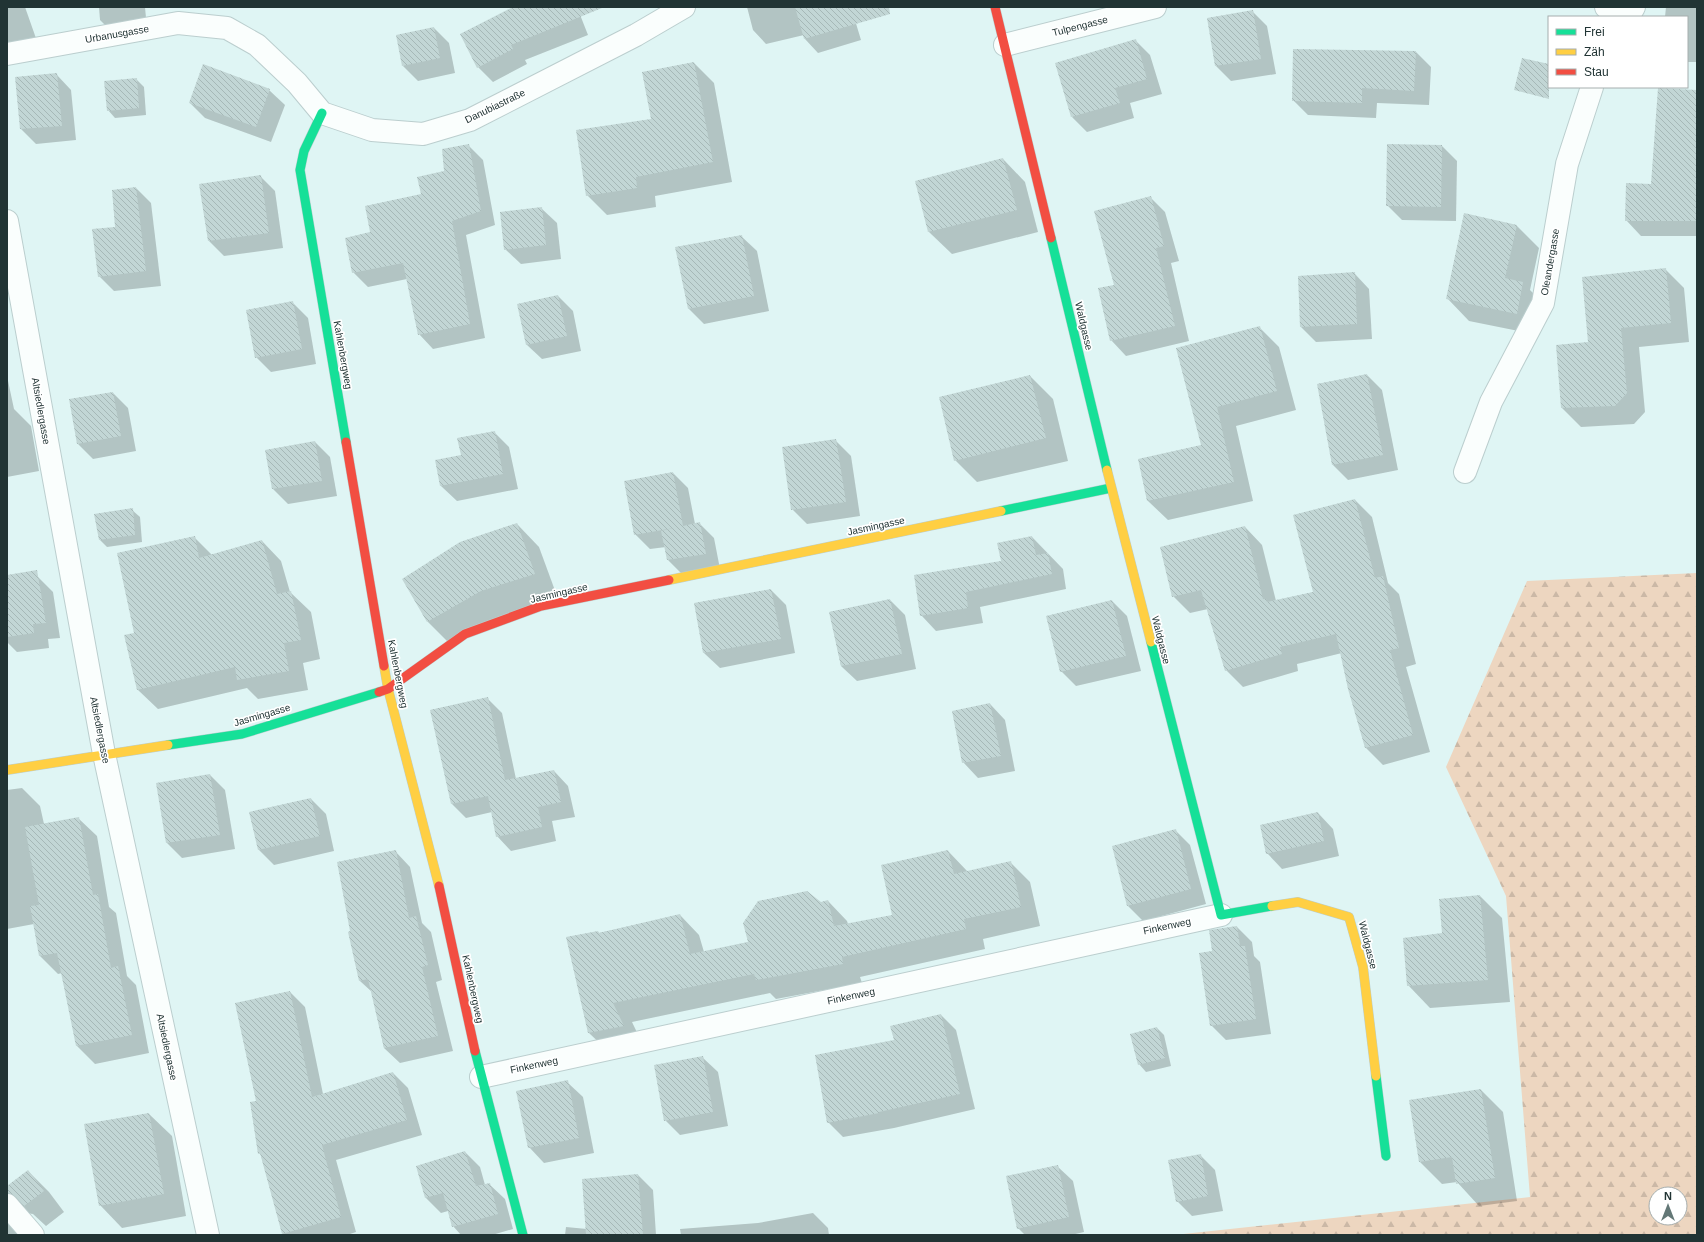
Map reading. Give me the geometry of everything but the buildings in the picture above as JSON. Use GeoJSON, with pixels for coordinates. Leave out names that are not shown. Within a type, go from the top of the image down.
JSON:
{"type":"FeatureCollection","features":[{"type":"Feature","properties":{"kind":"street","name":"Danubiastraße"},"geometry":{"type":"LineString","coordinates":[[322,113],[372,130],[423,134],[470,120],[636,35],[684,7]]}},
{"type":"Feature","properties":{"kind":"street","name":"Waldgasse"},"geometry":{"type":"LineString","coordinates":[[995,7],[1111,488],[1221,915],[1298,902],[1349,917],[1363,967],[1386,1156]]}},
{"type":"Feature","properties":{"kind":"street","name":"Tulpengasse"},"geometry":{"type":"LineString","coordinates":[[1005,45],[1155,7]]}},
{"type":"Feature","properties":{"kind":"street"},"geometry":{"type":"LineString","coordinates":[[1606,7],[1617,16]]}},
{"type":"Feature","properties":{"kind":"street"},"geometry":{"type":"LineString","coordinates":[[1629,16],[1634,7]]}},
{"type":"Feature","properties":{"kind":"street","name":"Urbanusgasse"},"geometry":{"type":"LineString","coordinates":[[7,54],[178,23],[228,28],[257,45],[297,83],[322,113]]}},
{"type":"Feature","properties":{"kind":"street","name":"Oleandergasse"},"geometry":{"type":"LineString","coordinates":[[1465,472],[1491,402],[1543,303],[1567,164],[1592,88]]}},
{"type":"Feature","properties":{"kind":"street","name":"Kahlenbergweg"},"geometry":{"type":"LineString","coordinates":[[322,113],[304,151],[300,170],[388,689],[436,871],[481,1077],[523,1235]]}},
{"type":"Feature","properties":{"kind":"street","name":"Altsiedlergasse"},"geometry":{"type":"LineString","coordinates":[[7,222],[104,754],[208,1235]]}},
{"type":"Feature","properties":{"kind":"street","name":"Jasmingasse"},"geometry":{"type":"LineString","coordinates":[[7,770],[242,734],[388,689],[465,634],[541,606],[1111,488]]}},
{"type":"Feature","properties":{"kind":"street","name":"Finkenweg"},"geometry":{"type":"LineString","coordinates":[[481,1077],[1221,915]]}},
{"type":"Feature","properties":{"kind":"street"},"geometry":{"type":"LineString","coordinates":[[7,1205],[33,1235]]}},
{"type":"Feature","properties":{"kind":"green space"},"geometry":{"type":"Polygon","coordinates":[[[1697,573],[1697,1235],[1174,1235],[1530,1197],[1506,896],[1446,767],[1527,581],[1697,573]]]}},
{"type":"Feature","properties":{"kind":"traffic: fast"},"geometry":{"type":"LineString","coordinates":[[322,113],[304,151],[300,170],[346,442]]}},
{"type":"Feature","properties":{"kind":"traffic: fast"},"geometry":{"type":"LineString","coordinates":[[1051,238],[1107,470]]}},
{"type":"Feature","properties":{"kind":"traffic: fast"},"geometry":{"type":"LineString","coordinates":[[1001,511],[1111,488]]}},
{"type":"Feature","properties":{"kind":"traffic: fast"},"geometry":{"type":"LineString","coordinates":[[1151,642],[1221,915],[1272,906]]}},
{"type":"Feature","properties":{"kind":"traffic: fast"},"geometry":{"type":"LineString","coordinates":[[168,745],[242,734],[379,692]]}},
{"type":"Feature","properties":{"kind":"traffic: fast"},"geometry":{"type":"LineString","coordinates":[[475,1051],[523,1235]]}},
{"type":"Feature","properties":{"kind":"traffic: fast"},"geometry":{"type":"LineString","coordinates":[[1376,1076],[1386,1156]]}},
{"type":"Feature","properties":{"kind":"traffic: slow"},"geometry":{"type":"LineString","coordinates":[[1107,470],[1151,642]]}},
{"type":"Feature","properties":{"kind":"traffic: slow"},"geometry":{"type":"LineString","coordinates":[[669,580],[1001,511]]}},
{"type":"Feature","properties":{"kind":"traffic: slow"},"geometry":{"type":"LineString","coordinates":[[384,666],[388,689],[439,886]]}},
{"type":"Feature","properties":{"kind":"traffic: slow"},"geometry":{"type":"LineString","coordinates":[[7,770],[168,745]]}},
{"type":"Feature","properties":{"kind":"traffic: slow"},"geometry":{"type":"LineString","coordinates":[[1272,906],[1298,902],[1349,917],[1363,967],[1376,1076]]}},
{"type":"Feature","properties":{"kind":"traffic: jam"},"geometry":{"type":"LineString","coordinates":[[995,7],[1051,238]]}},
{"type":"Feature","properties":{"kind":"traffic: jam"},"geometry":{"type":"LineString","coordinates":[[346,442],[384,666]]}},
{"type":"Feature","properties":{"kind":"traffic: jam"},"geometry":{"type":"LineString","coordinates":[[379,692],[388,689],[465,634],[541,606],[669,580]]}},
{"type":"Feature","properties":{"kind":"traffic: jam"},"geometry":{"type":"LineString","coordinates":[[439,886],[475,1051]]}}]}
